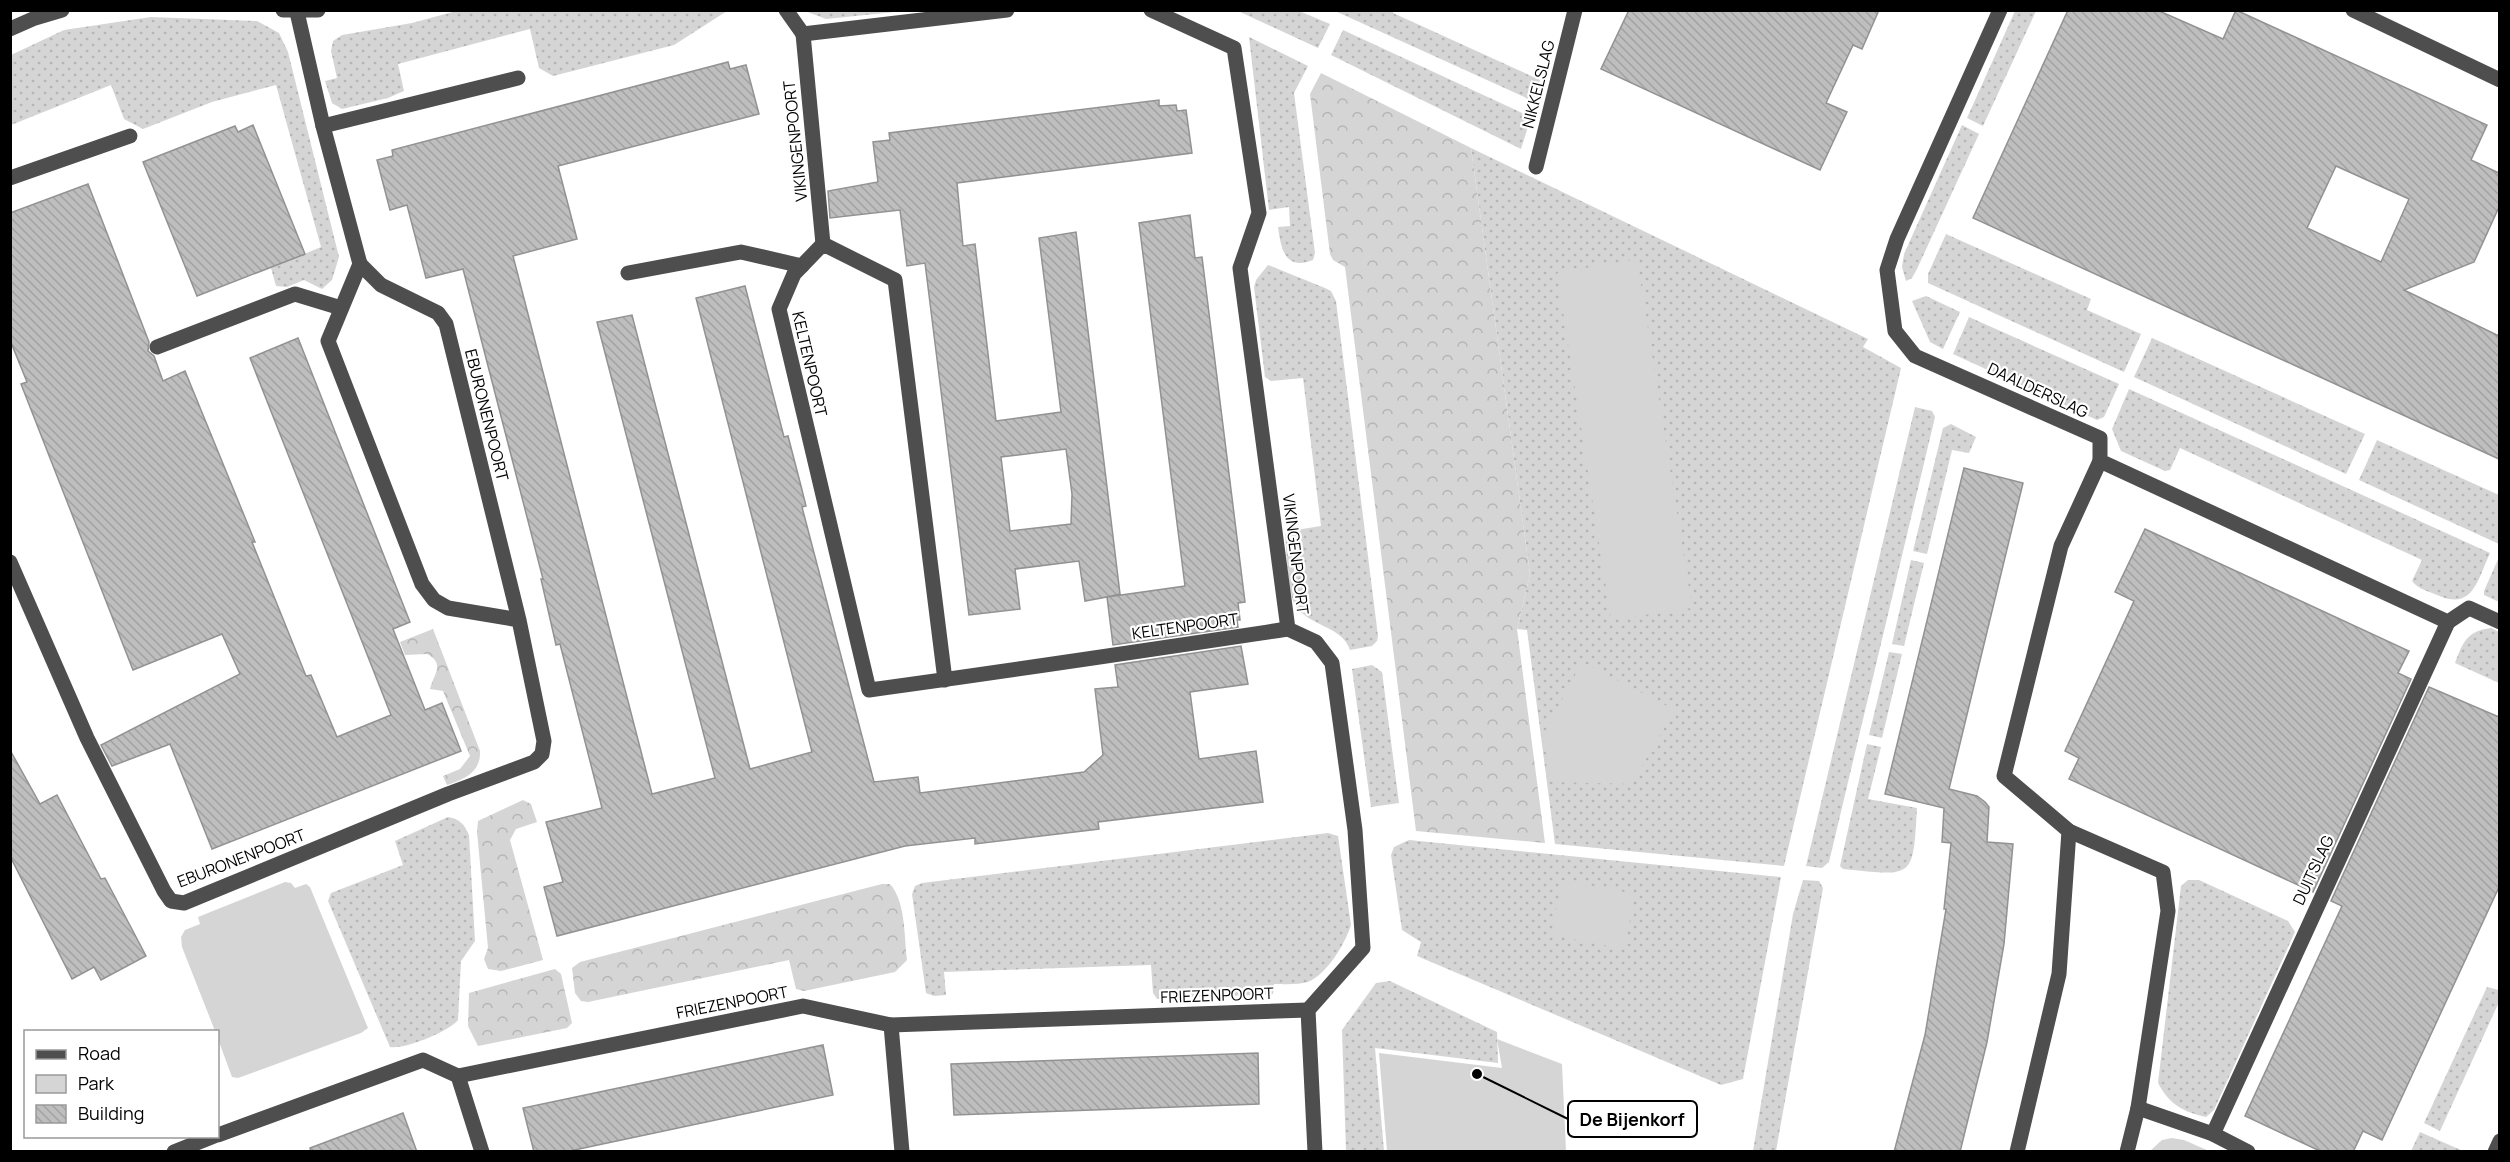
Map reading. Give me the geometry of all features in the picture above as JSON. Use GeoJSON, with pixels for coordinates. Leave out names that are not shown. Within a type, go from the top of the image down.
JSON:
{"type":"FeatureCollection","features":[{"type":"Feature","properties":{"kind":"street"},"geometry":{"type":"LineString","coordinates":[[10,29],[34,14],[62,10]]}},
{"type":"Feature","properties":{"kind":"street"},"geometry":{"type":"LineString","coordinates":[[318,10],[290,11],[360,264],[328,341],[331,354],[422,584],[434,600],[448,608],[519,620]]}},
{"type":"Feature","properties":{"kind":"street","name":"VIKINGENPOORT"},"geometry":{"type":"LineString","coordinates":[[786,10],[803,34],[823,244]]}},
{"type":"Feature","properties":{"kind":"street"},"geometry":{"type":"LineString","coordinates":[[803,34],[1007,10]]}},
{"type":"Feature","properties":{"kind":"street","name":"VIKINGENPOORT"},"geometry":{"type":"LineString","coordinates":[[1151,10],[1234,48],[1258,213],[1240,268],[1288,629],[1316,642],[1332,663],[1355,830],[1363,948],[1308,1010]]}},
{"type":"Feature","properties":{"kind":"street","name":"NIKKELSLAG"},"geometry":{"type":"LineString","coordinates":[[1536,167],[1575,10]]}},
{"type":"Feature","properties":{"kind":"street","name":"DAALDERSLAG"},"geometry":{"type":"LineString","coordinates":[[2000,10],[1897,238],[1887,270],[1895,331],[1915,356],[2100,438],[2100,461]]}},
{"type":"Feature","properties":{"kind":"street"},"geometry":{"type":"LineString","coordinates":[[2353,10],[2499,80]]}},
{"type":"Feature","properties":{"kind":"street"},"geometry":{"type":"LineString","coordinates":[[323,126],[518,78]]}},
{"type":"Feature","properties":{"kind":"street"},"geometry":{"type":"LineString","coordinates":[[10,178],[130,136]]}},
{"type":"Feature","properties":{"kind":"street"},"geometry":{"type":"LineString","coordinates":[[823,244],[895,280],[945,680]]}},
{"type":"Feature","properties":{"kind":"street","name":"KELTENPOORT"},"geometry":{"type":"LineString","coordinates":[[823,244],[794,274],[778,309],[869,690],[1288,629]]}},
{"type":"Feature","properties":{"kind":"street"},"geometry":{"type":"LineString","coordinates":[[628,273],[741,252],[802,266]]}},
{"type":"Feature","properties":{"kind":"street","name":"EBURONENPOORT"},"geometry":{"type":"LineString","coordinates":[[10,562],[87,738],[171,901],[184,903],[448,794],[534,762],[542,754],[544,741],[526,692],[519,620],[470,441],[446,324],[438,313],[381,285],[360,264]]}},
{"type":"Feature","properties":{"kind":"street"},"geometry":{"type":"LineString","coordinates":[[157,347],[296,294],[341,308]]}},
{"type":"Feature","properties":{"kind":"street"},"geometry":{"type":"LineString","coordinates":[[2127,1152],[2138,1108],[2168,911],[2163,872],[2069,831],[2004,776],[2061,546],[2100,461],[2448,622],[2469,608],[2499,622]]}},
{"type":"Feature","properties":{"kind":"street","name":"DUITSLAG"},"geometry":{"type":"LineString","coordinates":[[2213,1134],[2448,622]]}},
{"type":"Feature","properties":{"kind":"street"},"geometry":{"type":"LineString","coordinates":[[2017,1152],[2059,974],[2069,831]]}},
{"type":"Feature","properties":{"kind":"street","name":"FRIEZENPOORT"},"geometry":{"type":"LineString","coordinates":[[459,1076],[803,1006],[891,1025],[1308,1010]]}},
{"type":"Feature","properties":{"kind":"street"},"geometry":{"type":"LineString","coordinates":[[1308,1010],[1315,1152]]}},
{"type":"Feature","properties":{"kind":"street"},"geometry":{"type":"LineString","coordinates":[[891,1025],[902,1152]]}},
{"type":"Feature","properties":{"kind":"street"},"geometry":{"type":"LineString","coordinates":[[219,1135],[423,1060],[459,1076],[482,1152]]}},
{"type":"Feature","properties":{"kind":"street"},"geometry":{"type":"LineString","coordinates":[[2138,1108],[2213,1134],[2248,1152]]}},
{"type":"Feature","properties":{"kind":"street"},"geometry":{"type":"LineString","coordinates":[[174,1152],[211,1138]]}},
{"type":"Feature","properties":{"kind":"street"},"geometry":{"type":"LineString","coordinates":[[2495,1152],[2499,1141]]}},
{"type":"Feature","properties":{"kind":"green space"},"geometry":{"type":"Polygon","coordinates":[[[460,10],[727,11],[674,45],[553,76],[539,68],[530,29],[398,64],[404,91],[388,98],[342,109],[332,103],[325,81],[337,78],[331,51],[333,41],[342,35],[412,23],[460,10]]]}},
{"type":"Feature","properties":{"kind":"green space"},"geometry":{"type":"Polygon","coordinates":[[[805,11],[905,11],[826,19],[805,11]]]}},
{"type":"Feature","properties":{"kind":"green space"},"geometry":{"type":"Polygon","coordinates":[[[1238,11],[1299,11],[1330,24],[1318,48],[1238,11]]]}},
{"type":"Feature","properties":{"kind":"green space"},"geometry":{"type":"Polygon","coordinates":[[[1335,11],[1393,11],[1393,13],[1540,80],[1533,101],[1335,11]]]}},
{"type":"Feature","properties":{"kind":"green space"},"geometry":{"type":"Polygon","coordinates":[[[2015,11],[2036,11],[1983,126],[1967,118],[2015,11]]]}},
{"type":"Feature","properties":{"kind":"green space"},"geometry":{"type":"Polygon","coordinates":[[[151,17],[257,21],[279,33],[288,52],[339,257],[332,280],[322,289],[304,280],[287,287],[276,286],[271,268],[321,247],[276,85],[212,102],[143,129],[124,119],[111,85],[11,125],[11,55],[64,30],[151,17]]]}},
{"type":"Feature","properties":{"kind":"green space"},"geometry":{"type":"Polygon","coordinates":[[[1343,30],[1531,117],[1521,149],[1331,55],[1343,30]]]}},
{"type":"Feature","properties":{"kind":"green space"},"geometry":{"type":"Polygon","coordinates":[[[1249,37],[1308,66],[1294,93],[1315,253],[1313,260],[1304,263],[1290,260],[1281,243],[1278,227],[1290,226],[1289,207],[1269,210],[1249,37]]]}},
{"type":"Feature","properties":{"kind":"green space"},"geometry":{"type":"Polygon","coordinates":[[[1321,73],[1471,148],[1530,574],[1517,629],[1545,843],[1416,831],[1345,267],[1333,260],[1330,254],[1310,94],[1321,73]]]}},
{"type":"Feature","properties":{"kind":"green space"},"geometry":{"type":"Polygon","coordinates":[[[1962,125],[1979,134],[1917,269],[1912,278],[1906,281],[1902,267],[1904,254],[1962,125]]]}},
{"type":"Feature","properties":{"kind":"green space"},"geometry":{"type":"Polygon","coordinates":[[[1471,148],[1868,339],[1863,347],[1901,368],[1784,866],[1555,844],[1527,630],[1517,629],[1530,574],[1471,148]]]}},
{"type":"Feature","properties":{"kind":"green space"},"geometry":{"type":"Polygon","coordinates":[[[1946,234],[2091,299],[2087,310],[2141,334],[2124,372],[1928,283],[1928,274],[1946,234]]]}},
{"type":"Feature","properties":{"kind":"green space"},"geometry":{"type":"Polygon","coordinates":[[[1637,259],[1692,608],[1611,620],[1557,273],[1637,259]]]}},
{"type":"Feature","properties":{"kind":"green space"},"geometry":{"type":"Polygon","coordinates":[[[1268,265],[1331,291],[1336,301],[1378,636],[1372,646],[1350,650],[1341,636],[1303,614],[1297,608],[1291,594],[1285,535],[1290,531],[1321,526],[1303,378],[1271,381],[1265,377],[1254,287],[1256,280],[1268,265]]]}},
{"type":"Feature","properties":{"kind":"green space"},"geometry":{"type":"Polygon","coordinates":[[[1926,296],[1960,312],[1943,349],[1930,342],[1912,301],[1926,296]]]}},
{"type":"Feature","properties":{"kind":"green space"},"geometry":{"type":"Polygon","coordinates":[[[1969,317],[2119,384],[2104,417],[2097,420],[1953,354],[1969,317]]]}},
{"type":"Feature","properties":{"kind":"green space"},"geometry":{"type":"Polygon","coordinates":[[[2152,338],[2365,434],[2346,474],[2134,377],[2152,338]]]}},
{"type":"Feature","properties":{"kind":"green space"},"geometry":{"type":"Polygon","coordinates":[[[2129,389],[2490,553],[2477,583],[2466,596],[2459,599],[2437,595],[2420,588],[2412,581],[2422,560],[2180,448],[2170,470],[2165,471],[2121,451],[2112,429],[2129,389]]]}},
{"type":"Feature","properties":{"kind":"green space"},"geometry":{"type":"Polygon","coordinates":[[[1915,407],[1932,411],[1935,417],[1829,862],[1822,868],[1806,866],[1915,407]]]}},
{"type":"Feature","properties":{"kind":"green space"},"geometry":{"type":"Polygon","coordinates":[[[1951,424],[1976,437],[1969,453],[1952,450],[1927,554],[1913,551],[1943,428],[1951,424]]]}},
{"type":"Feature","properties":{"kind":"green space"},"geometry":{"type":"Polygon","coordinates":[[[2377,440],[2499,495],[2499,544],[2359,480],[2377,440]]]}},
{"type":"Feature","properties":{"kind":"green space"},"geometry":{"type":"Polygon","coordinates":[[[2499,557],[2499,602],[2484,595],[2484,591],[2499,557]]]}},
{"type":"Feature","properties":{"kind":"green space"},"geometry":{"type":"Polygon","coordinates":[[[1911,560],[1924,563],[1904,646],[1892,644],[1911,560]]]}},
{"type":"Feature","properties":{"kind":"green space"},"geometry":{"type":"Polygon","coordinates":[[[2491,628],[2499,632],[2499,683],[2455,663],[2471,635],[2491,628]]]}},
{"type":"Feature","properties":{"kind":"green space"},"geometry":{"type":"Polygon","coordinates":[[[433,629],[480,751],[478,764],[471,774],[447,785],[443,776],[460,769],[470,756],[443,691],[430,689],[437,670],[436,662],[427,654],[405,655],[400,642],[433,629]]]}},
{"type":"Feature","properties":{"kind":"green space"},"geometry":{"type":"Polygon","coordinates":[[[1889,652],[1902,654],[1882,738],[1869,735],[1889,652]]]}},
{"type":"Feature","properties":{"kind":"green space"},"geometry":{"type":"Polygon","coordinates":[[[1582,662],[1675,710],[1631,784],[1551,782],[1543,735],[1582,662]]]}},
{"type":"Feature","properties":{"kind":"green space"},"geometry":{"type":"Polygon","coordinates":[[[1372,665],[1382,672],[1399,803],[1371,807],[1352,669],[1372,665]]]}},
{"type":"Feature","properties":{"kind":"green space"},"geometry":{"type":"Polygon","coordinates":[[[1867,744],[1881,747],[1868,799],[1917,808],[1911,861],[1897,872],[1843,869],[1840,866],[1867,744]]]}},
{"type":"Feature","properties":{"kind":"green space"},"geometry":{"type":"Polygon","coordinates":[[[523,800],[531,804],[537,822],[516,829],[510,840],[543,960],[501,971],[488,969],[484,959],[488,948],[477,832],[478,821],[523,800]]]}},
{"type":"Feature","properties":{"kind":"green space"},"geometry":{"type":"Polygon","coordinates":[[[448,817],[461,823],[469,835],[475,941],[461,961],[458,1020],[426,1039],[405,1046],[390,1047],[328,901],[331,893],[403,865],[395,841],[448,817]]]}},
{"type":"Feature","properties":{"kind":"green space"},"geometry":{"type":"Polygon","coordinates":[[[1328,833],[1338,836],[1351,925],[1334,958],[1322,972],[1308,982],[1274,984],[1273,994],[1157,999],[1153,993],[1151,965],[944,972],[946,995],[934,996],[926,993],[912,894],[915,886],[922,883],[1328,833]]]}},
{"type":"Feature","properties":{"kind":"green space"},"geometry":{"type":"Polygon","coordinates":[[[1409,840],[1781,877],[1743,1079],[1721,1085],[1417,956],[1421,942],[1402,930],[1391,855],[1394,847],[1409,840]]]}},
{"type":"Feature","properties":{"kind":"green space"},"geometry":{"type":"Polygon","coordinates":[[[1562,880],[1635,894],[1624,949],[1551,935],[1562,880]]]}},
{"type":"Feature","properties":{"kind":"green space"},"geometry":{"type":"Polygon","coordinates":[[[1803,880],[1819,881],[1823,888],[1776,1151],[1753,1151],[1793,914],[1803,880]]]}},
{"type":"Feature","properties":{"kind":"green space"},"geometry":{"type":"Polygon","coordinates":[[[2188,880],[2199,880],[2288,921],[2295,932],[2214,1110],[2206,1117],[2190,1113],[2172,1102],[2158,1083],[2181,886],[2188,880]]]}},
{"type":"Feature","properties":{"kind":"green space"},"geometry":{"type":"Polygon","coordinates":[[[285,882],[291,883],[295,888],[306,884],[310,887],[368,1028],[361,1033],[238,1078],[232,1077],[219,1042],[219,1030],[215,1030],[182,947],[181,937],[185,930],[200,924],[198,917],[285,882]]]}},
{"type":"Feature","properties":{"kind":"green space"},"geometry":{"type":"Polygon","coordinates":[[[882,884],[890,884],[902,910],[907,960],[895,972],[804,991],[796,989],[789,960],[588,1002],[581,1001],[575,993],[572,968],[580,962],[882,884]]]}},
{"type":"Feature","properties":{"kind":"green space"},"geometry":{"type":"Polygon","coordinates":[[[555,969],[561,974],[572,1023],[567,1028],[478,1046],[468,1026],[469,993],[555,969]]]}},
{"type":"Feature","properties":{"kind":"green space"},"geometry":{"type":"Polygon","coordinates":[[[1390,981],[1497,1032],[1498,1063],[1375,1048],[1384,1151],[1346,1151],[1342,1030],[1376,983],[1390,981]]]}},
{"type":"Feature","properties":{"kind":"green space"},"geometry":{"type":"Polygon","coordinates":[[[2487,987],[2499,990],[2499,1002],[2440,1131],[2424,1123],[2487,987]]]}},
{"type":"Feature","properties":{"kind":"green space"},"geometry":{"type":"Polygon","coordinates":[[[1497,1039],[1562,1064],[1566,1151],[1387,1151],[1379,1053],[1502,1068],[1497,1039]]]}},
{"type":"Feature","properties":{"kind":"green space"},"geometry":{"type":"Polygon","coordinates":[[[2420,1132],[2463,1151],[2411,1151],[2420,1132]]]}},
{"type":"Feature","properties":{"kind":"green space"},"geometry":{"type":"Polygon","coordinates":[[[2172,1138],[2184,1140],[2209,1151],[2150,1151],[2162,1140],[2172,1138]]]}},
{"type":"Feature","properties":{"kind":"building"},"geometry":{"type":"Polygon","coordinates":[[[1629,10],[1879,10],[1862,49],[1853,45],[1826,103],[1847,112],[1820,170],[1601,69],[1629,10]]]}},
{"type":"Feature","properties":{"kind":"building"},"geometry":{"type":"Polygon","coordinates":[[[2068,10],[2157,10],[2223,39],[2236,10],[2487,125],[2471,160],[2499,173],[2499,207],[2474,262],[2404,290],[2499,336],[2499,459],[1973,218],[2068,10]],[[2336,166],[2307,228],[2381,262],[2409,199],[2336,166]]]}},
{"type":"Feature","properties":{"kind":"building"},"geometry":{"type":"Polygon","coordinates":[[[728,62],[730,69],[746,65],[759,114],[558,166],[577,239],[513,256],[652,794],[715,778],[597,322],[632,315],[750,769],[812,752],[696,298],[745,286],[784,437],[788,436],[806,506],[802,507],[874,782],[918,777],[920,793],[1084,772],[1103,755],[1095,689],[1118,687],[1115,665],[1241,646],[1248,684],[1190,692],[1199,759],[1256,751],[1263,802],[1098,822],[1099,829],[975,844],[975,838],[905,846],[557,936],[544,887],[563,882],[546,822],[602,808],[560,644],[556,645],[541,579],[543,579],[463,269],[426,278],[407,205],[390,210],[377,160],[393,156],[392,150],[728,62]]]}},
{"type":"Feature","properties":{"kind":"building"},"geometry":{"type":"Polygon","coordinates":[[[1159,100],[1159,106],[1176,105],[1177,111],[1186,110],[1192,153],[957,183],[963,246],[975,244],[996,421],[1061,412],[1039,238],[1076,232],[1120,594],[1085,601],[1079,561],[1015,569],[1020,609],[969,615],[925,263],[907,266],[900,210],[830,218],[828,191],[878,182],[873,142],[890,140],[889,133],[1159,100]],[[1066,449],[1001,457],[1010,531],[1071,524],[1072,494],[1066,449]]]}},
{"type":"Feature","properties":{"kind":"building"},"geometry":{"type":"Polygon","coordinates":[[[253,125],[305,254],[197,296],[143,162],[235,126],[238,132],[253,125]]]}},
{"type":"Feature","properties":{"kind":"building"},"geometry":{"type":"Polygon","coordinates":[[[88,184],[149,342],[148,351],[154,356],[163,381],[185,371],[255,542],[252,542],[306,676],[311,675],[337,737],[391,715],[250,358],[298,338],[410,622],[393,629],[425,710],[442,703],[461,751],[212,849],[170,744],[112,766],[101,745],[240,674],[222,634],[133,670],[21,384],[27,382],[10,340],[10,213],[88,184]]]}},
{"type":"Feature","properties":{"kind":"building"},"geometry":{"type":"Polygon","coordinates":[[[1190,215],[1195,258],[1202,257],[1245,602],[1238,603],[1240,620],[1237,620],[1238,627],[1113,645],[1107,597],[1185,586],[1139,223],[1190,215]]]}},
{"type":"Feature","properties":{"kind":"building"},"geometry":{"type":"Polygon","coordinates":[[[1964,468],[2023,483],[1949,789],[1977,796],[1989,807],[1987,842],[2013,844],[2004,944],[1987,1042],[1960,1152],[1894,1152],[1925,1035],[1946,909],[1944,909],[1951,843],[1942,842],[1944,808],[1885,794],[1964,468]]]}},
{"type":"Feature","properties":{"kind":"building"},"geometry":{"type":"Polygon","coordinates":[[[2145,529],[2409,651],[2398,673],[2411,679],[2313,892],[2069,779],[2079,758],[2065,751],[2134,601],[2115,592],[2145,529]]]}},
{"type":"Feature","properties":{"kind":"building"},"geometry":{"type":"Polygon","coordinates":[[[2429,687],[2499,717],[2499,887],[2382,1140],[2363,1131],[2353,1152],[2322,1152],[2245,1116],[2342,906],[2331,901],[2429,687]]]}},
{"type":"Feature","properties":{"kind":"building"},"geometry":{"type":"Polygon","coordinates":[[[10,750],[40,804],[57,795],[101,879],[105,878],[146,956],[101,980],[94,967],[72,979],[10,856],[10,750]]]}},
{"type":"Feature","properties":{"kind":"building"},"geometry":{"type":"Polygon","coordinates":[[[823,1045],[833,1095],[565,1152],[534,1152],[523,1108],[823,1045]]]}},
{"type":"Feature","properties":{"kind":"building"},"geometry":{"type":"Polygon","coordinates":[[[1258,1053],[1259,1104],[954,1115],[951,1064],[1258,1053]]]}},
{"type":"Feature","properties":{"kind":"building"},"geometry":{"type":"Polygon","coordinates":[[[403,1113],[417,1152],[311,1152],[310,1148],[403,1113]]]}},
{"type":"Feature","properties":{"kind":"place","name":"De Bijenkorf"},"geometry":{"type":"Point","coordinates":[1477,1074]}}]}
